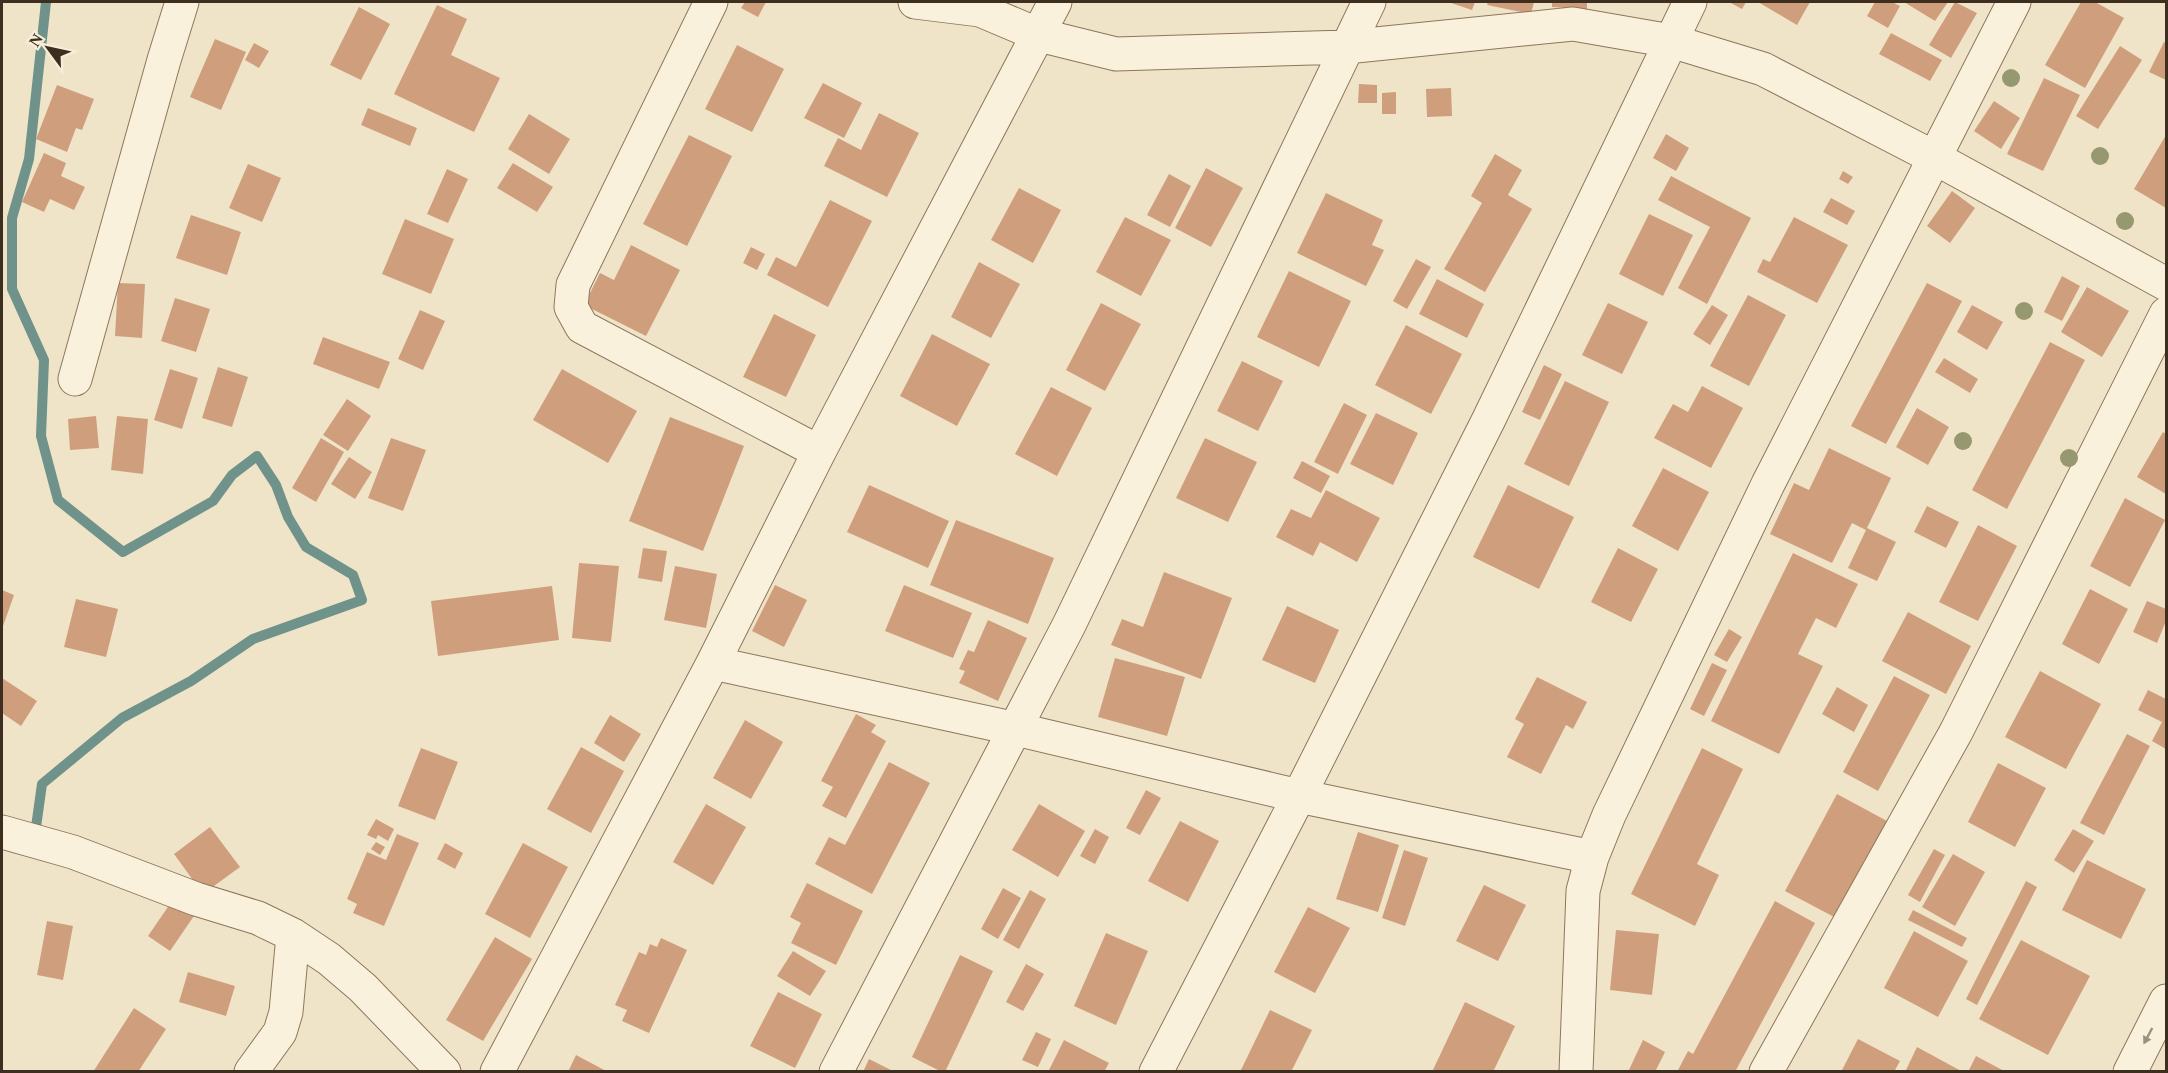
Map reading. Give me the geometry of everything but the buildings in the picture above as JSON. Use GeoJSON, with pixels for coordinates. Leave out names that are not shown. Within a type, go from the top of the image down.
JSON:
{"type":"FeatureCollection","features":[{"type":"Feature","properties":{"kind":"street"},"geometry":{"type":"LineString","coordinates":[[75,379],[182,2]]}},
{"type":"Feature","properties":{"kind":"street"},"geometry":{"type":"LineString","coordinates":[[711,2],[573,285],[571,307],[582,327],[819,452]]}},
{"type":"Feature","properties":{"kind":"street"},"geometry":{"type":"LineString","coordinates":[[915,2],[980,10],[1039,35],[1116,54],[1346,47],[1573,24],[1671,41],[1763,69],[1935,158],[2166,284]]}},
{"type":"Feature","properties":{"kind":"street"},"geometry":{"type":"LineString","coordinates":[[497,1071],[713,663],[819,452],[1055,2]]}},
{"type":"Feature","properties":{"kind":"street"},"geometry":{"type":"LineString","coordinates":[[836,1071],[1069,625],[1369,2]]}},
{"type":"Feature","properties":{"kind":"street"},"geometry":{"type":"LineString","coordinates":[[1156,1071],[1299,796],[1489,419],[1690,2]]}},
{"type":"Feature","properties":{"kind":"street"},"geometry":{"type":"LineString","coordinates":[[1576,1071],[1583,891],[1592,857],[1609,815],[1768,484],[2014,2]]}},
{"type":"Feature","properties":{"kind":"street"},"geometry":{"type":"LineString","coordinates":[[1766,1071],[1956,732],[2166,314]]}},
{"type":"Feature","properties":{"kind":"street"},"geometry":{"type":"LineString","coordinates":[[713,663],[1016,729],[1299,796],[1592,857]]}},
{"type":"Feature","properties":{"kind":"street"},"geometry":{"type":"LineString","coordinates":[[11,834],[73,852],[196,899],[258,918],[293,935],[328,959],[363,988],[444,1071]]}},
{"type":"Feature","properties":{"kind":"street"},"geometry":{"type":"LineString","coordinates":[[251,1071],[280,1032],[286,1012],[293,935]]}},
{"type":"Feature","properties":{"kind":"street"},"geometry":{"type":"LineString","coordinates":[[2130,1071],[2166,1001]]}},
{"type":"Feature","properties":{"kind":"waterway"},"geometry":{"type":"LineString","coordinates":[[27,833],[36,827],[42,784],[122,718],[191,681],[253,639],[362,600],[353,575],[306,547],[288,517],[276,485],[257,456],[232,475],[213,501],[123,552],[58,500],[41,436],[44,360],[12,289],[12,218],[29,159],[46,2]]}}]}
